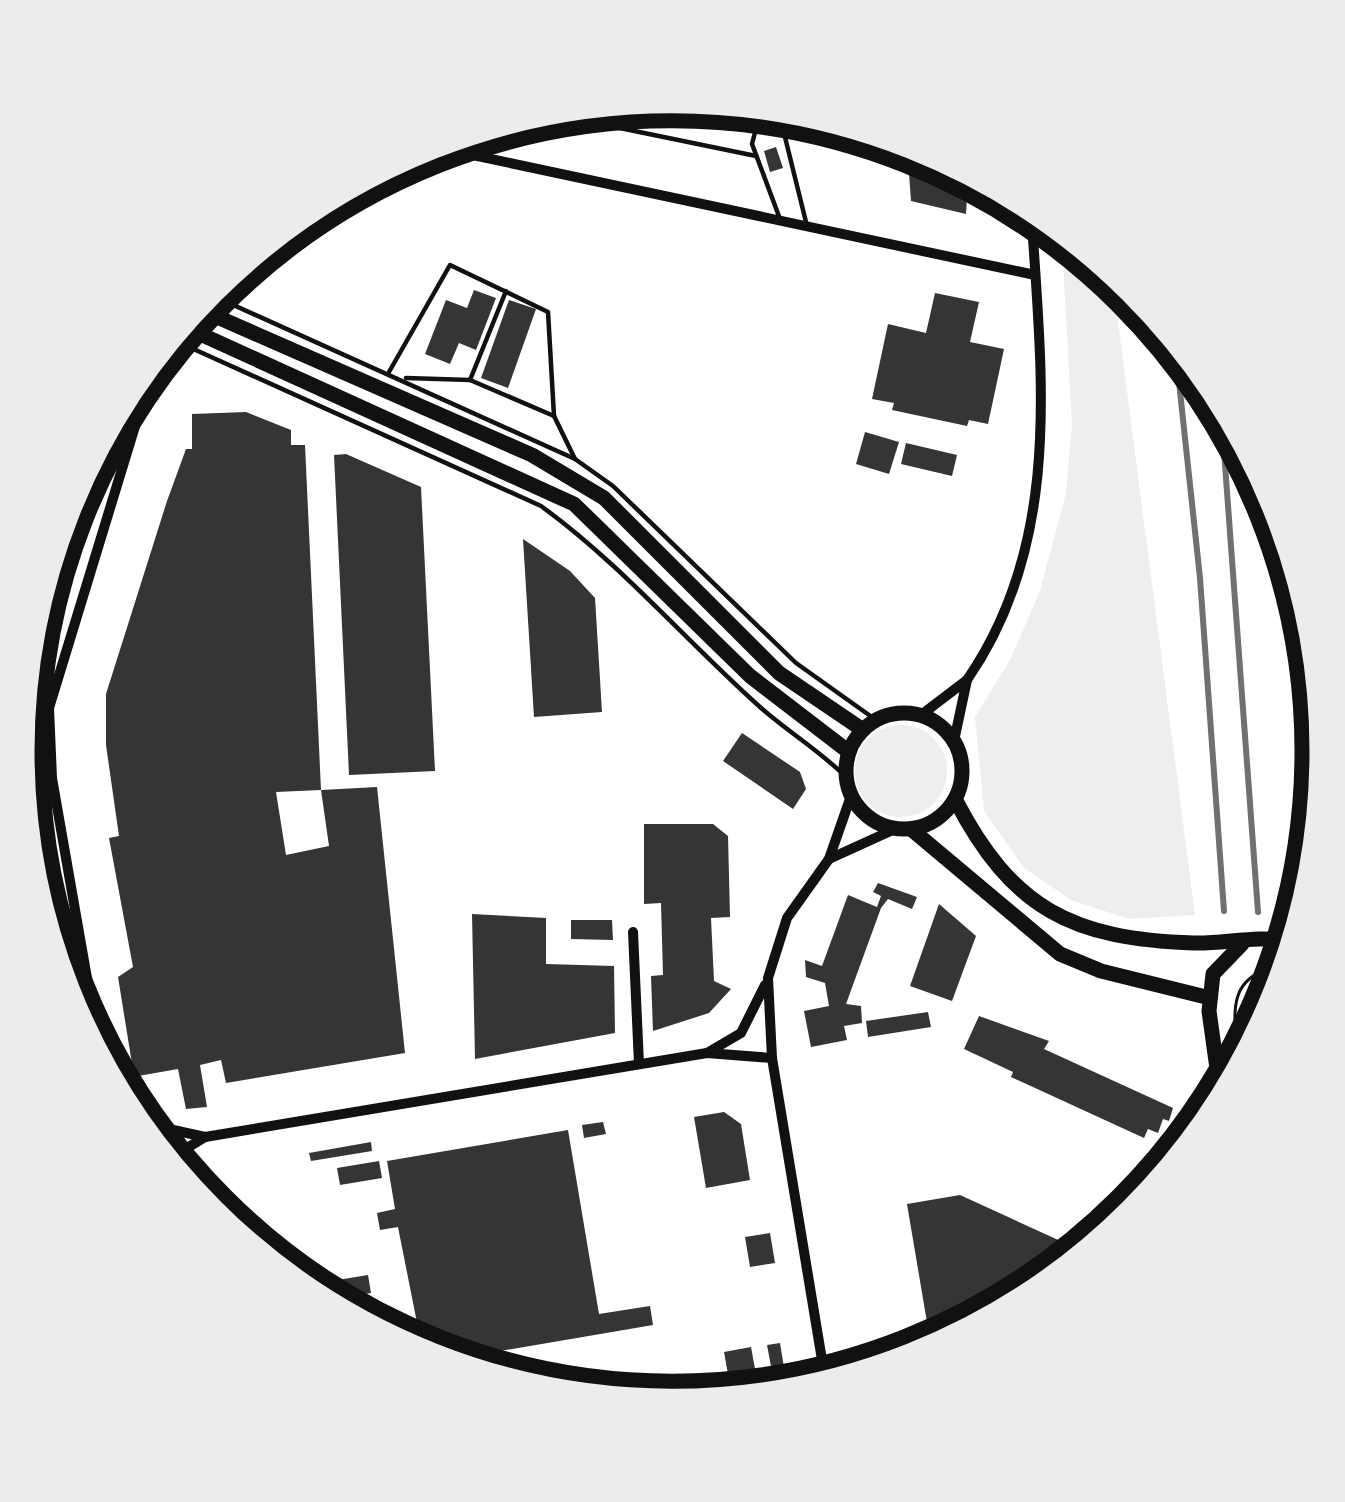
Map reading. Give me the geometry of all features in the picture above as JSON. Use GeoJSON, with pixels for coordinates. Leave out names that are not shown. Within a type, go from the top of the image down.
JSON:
{"type":"FeatureCollection","features":[{"type":"Feature","properties":{"kind":"main road"},"geometry":{"type":"LineString","coordinates":[[216,316],[532,454],[604,498],[779,673],[869,725]]}},
{"type":"Feature","properties":{"kind":"main road"},"geometry":{"type":"LineString","coordinates":[[199,334],[574,504],[750,676],[849,752]]}},
{"type":"Feature","properties":{"kind":"main road"},"geometry":{"type":"LineString","coordinates":[[903,829],[937,820],[955,799],[962,780],[954,741],[921,715],[898,713],[869,725],[849,752],[846,777],[851,796],[869,818],[903,829],[1060,954],[1210,998]]}},
{"type":"Feature","properties":{"kind":"main road"},"geometry":{"type":"LineString","coordinates":[[955,799],[999,868],[1049,914],[1104,934],[1242,944],[1274,942]]}},
{"type":"Feature","properties":{"kind":"main road"},"geometry":{"type":"LineString","coordinates":[[1217,1068],[1210,998],[1213,974],[1242,944]]}},
{"type":"Feature","properties":{"kind":"street"},"geometry":{"type":"LineString","coordinates":[[469,154],[1035,274]]}},
{"type":"Feature","properties":{"kind":"street"},"geometry":{"type":"LineString","coordinates":[[921,715],[968,680],[991,645],[1027,542],[1042,471],[1045,401],[1033,234]]}},
{"type":"Feature","properties":{"kind":"street"},"geometry":{"type":"LineString","coordinates":[[89,989],[52,778],[49,708],[137,418]]}},
{"type":"Feature","properties":{"kind":"street"},"geometry":{"type":"LineString","coordinates":[[954,741],[968,680]]}},
{"type":"Feature","properties":{"kind":"street"},"geometry":{"type":"LineString","coordinates":[[707,1053],[741,1033],[768,978],[787,918],[829,859],[851,796]]}},
{"type":"Feature","properties":{"kind":"street"},"geometry":{"type":"LineString","coordinates":[[829,859],[903,829]]}},
{"type":"Feature","properties":{"kind":"street"},"geometry":{"type":"LineString","coordinates":[[633,932],[639,1064]]}},
{"type":"Feature","properties":{"kind":"street"},"geometry":{"type":"LineString","coordinates":[[768,978],[772,1058],[823,1363]]}},
{"type":"Feature","properties":{"kind":"street"},"geometry":{"type":"LineString","coordinates":[[168,1129],[205,1137],[707,1053],[772,1058]]}},
{"type":"Feature","properties":{"kind":"street"},"geometry":{"type":"LineString","coordinates":[[184,1150],[205,1137]]}},
{"type":"Feature","properties":{"kind":"lane"},"geometry":{"type":"LineString","coordinates":[[604,125],[756,156]]}},
{"type":"Feature","properties":{"kind":"lane"},"geometry":{"type":"LineString","coordinates":[[757,126],[752,144],[782,222]]}},
{"type":"Feature","properties":{"kind":"lane"},"geometry":{"type":"LineString","coordinates":[[783,131],[807,227]]}},
{"type":"Feature","properties":{"kind":"lane"},"geometry":{"type":"LineString","coordinates":[[388,373],[450,265],[548,312],[554,416],[574,459]]}},
{"type":"Feature","properties":{"kind":"lane"},"geometry":{"type":"LineString","coordinates":[[470,380],[506,291]]}},
{"type":"Feature","properties":{"kind":"lane"},"geometry":{"type":"LineString","coordinates":[[229,303],[574,459],[613,487],[796,663],[869,725]]}},
{"type":"Feature","properties":{"kind":"lane"},"geometry":{"type":"LineString","coordinates":[[189,346],[541,506],[583,536],[764,710],[818,749],[846,777]]}},
{"type":"Feature","properties":{"kind":"lane"},"geometry":{"type":"LineString","coordinates":[[402,378],[470,380],[554,416]]}},
{"type":"Feature","properties":{"kind":"lane"},"geometry":{"type":"LineString","coordinates":[[43,779],[52,778]]}},
{"type":"Feature","properties":{"kind":"path"},"geometry":{"type":"LineString","coordinates":[[1236,1034],[1233,999],[1252,974],[1263,971]]}},
{"type":"Feature","properties":{"kind":"shaded area"},"geometry":{"type":"Polygon","coordinates":[[[1063,256],[1115,303],[1195,915],[1129,919],[1071,900],[1024,868],[984,811],[975,717],[1010,660],[1040,591],[1066,493],[1072,425],[1063,256]]]}},
{"type":"Feature","properties":{"kind":"shaded area"},"geometry":{"type":"Polygon","coordinates":[[[901,725],[919,728],[934,738],[944,753],[944,789],[934,804],[919,814],[901,817],[883,814],[868,804],[858,789],[855,771],[858,753],[868,738],[883,728],[901,725]]]}},
{"type":"Feature","properties":{"kind":"building"},"geometry":{"type":"Polygon","coordinates":[[[776,147],[783,168],[770,172],[764,151],[776,147]]]}},
{"type":"Feature","properties":{"kind":"building"},"geometry":{"type":"Polygon","coordinates":[[[908,166],[967,194],[966,214],[911,201],[908,166]]]}},
{"type":"Feature","properties":{"kind":"building"},"geometry":{"type":"Polygon","coordinates":[[[474,290],[496,298],[476,350],[459,343],[450,364],[425,354],[446,300],[467,308],[474,290]]]}},
{"type":"Feature","properties":{"kind":"building"},"geometry":{"type":"Polygon","coordinates":[[[935,293],[979,302],[970,342],[1004,349],[988,424],[969,420],[967,426],[892,410],[894,403],[872,399],[888,324],[926,333],[935,293]]]}},
{"type":"Feature","properties":{"kind":"building"},"geometry":{"type":"Polygon","coordinates":[[[509,300],[536,309],[508,388],[481,378],[509,300]]]}},
{"type":"Feature","properties":{"kind":"building"},"geometry":{"type":"Polygon","coordinates":[[[246,412],[291,430],[291,445],[305,445],[321,790],[377,787],[405,1053],[226,1083],[221,1060],[200,1065],[207,1107],[186,1109],[178,1069],[138,1076],[133,1070],[118,977],[133,967],[109,838],[119,836],[106,745],[106,694],[167,501],[186,449],[192,449],[192,414],[246,412]],[[321,790],[276,792],[286,855],[329,846],[321,790]]]}},
{"type":"Feature","properties":{"kind":"building"},"geometry":{"type":"Polygon","coordinates":[[[865,432],[899,442],[889,474],[856,464],[865,432]]]}},
{"type":"Feature","properties":{"kind":"building"},"geometry":{"type":"Polygon","coordinates":[[[906,443],[957,455],[952,476],[901,464],[906,443]]]}},
{"type":"Feature","properties":{"kind":"building"},"geometry":{"type":"Polygon","coordinates":[[[346,454],[421,487],[435,771],[349,775],[334,455],[346,454]]]}},
{"type":"Feature","properties":{"kind":"building"},"geometry":{"type":"Polygon","coordinates":[[[523,539],[570,571],[595,598],[602,712],[534,717],[523,539]]]}},
{"type":"Feature","properties":{"kind":"building"},"geometry":{"type":"Polygon","coordinates":[[[742,733],[800,772],[806,789],[793,809],[723,761],[742,733]]]}},
{"type":"Feature","properties":{"kind":"building"},"geometry":{"type":"Polygon","coordinates":[[[644,824],[713,824],[728,836],[730,917],[711,918],[714,981],[731,989],[709,1013],[653,1031],[651,976],[663,975],[661,903],[644,904],[644,824]]]}},
{"type":"Feature","properties":{"kind":"building"},"geometry":{"type":"Polygon","coordinates":[[[878,883],[917,897],[912,909],[888,899],[881,908],[846,1004],[861,1006],[862,1023],[844,1026],[847,1040],[811,1047],[804,1011],[829,1006],[825,983],[806,977],[805,960],[822,966],[848,895],[877,907],[881,896],[873,892],[878,883]]]}},
{"type":"Feature","properties":{"kind":"building"},"geometry":{"type":"Polygon","coordinates":[[[939,904],[976,936],[952,1001],[910,986],[939,904]]]}},
{"type":"Feature","properties":{"kind":"building"},"geometry":{"type":"Polygon","coordinates":[[[472,914],[546,918],[546,964],[614,966],[615,1033],[475,1059],[472,914]]]}},
{"type":"Feature","properties":{"kind":"building"},"geometry":{"type":"Polygon","coordinates":[[[571,920],[612,920],[613,940],[571,939],[571,920]]]}},
{"type":"Feature","properties":{"kind":"building"},"geometry":{"type":"Polygon","coordinates":[[[928,1012],[931,1027],[868,1037],[866,1021],[928,1012]]]}},
{"type":"Feature","properties":{"kind":"building"},"geometry":{"type":"Polygon","coordinates":[[[979,1016],[1049,1041],[1044,1049],[1173,1108],[1169,1121],[1163,1119],[1158,1133],[1148,1129],[1144,1138],[1011,1077],[1013,1072],[964,1049],[979,1016]]]}},
{"type":"Feature","properties":{"kind":"building"},"geometry":{"type":"Polygon","coordinates":[[[724,1112],[741,1124],[750,1180],[706,1188],[694,1117],[724,1112]]]}},
{"type":"Feature","properties":{"kind":"building"},"geometry":{"type":"Polygon","coordinates":[[[603,1122],[606,1134],[584,1138],[582,1125],[603,1122]]]}},
{"type":"Feature","properties":{"kind":"building"},"geometry":{"type":"Polygon","coordinates":[[[568,1130],[599,1314],[650,1306],[653,1325],[487,1353],[418,1328],[398,1227],[380,1230],[377,1213],[395,1209],[387,1161],[568,1130]]]}},
{"type":"Feature","properties":{"kind":"building"},"geometry":{"type":"Polygon","coordinates":[[[371,1142],[372,1151],[311,1161],[309,1153],[371,1142]]]}},
{"type":"Feature","properties":{"kind":"building"},"geometry":{"type":"Polygon","coordinates":[[[379,1161],[382,1178],[340,1185],[337,1168],[379,1161]]]}},
{"type":"Feature","properties":{"kind":"building"},"geometry":{"type":"Polygon","coordinates":[[[960,1195],[1066,1243],[988,1297],[928,1327],[907,1204],[960,1195]]]}},
{"type":"Feature","properties":{"kind":"building"},"geometry":{"type":"Polygon","coordinates":[[[770,1233],[775,1263],[750,1267],[745,1237],[770,1233]]]}},
{"type":"Feature","properties":{"kind":"building"},"geometry":{"type":"Polygon","coordinates":[[[368,1275],[371,1293],[355,1296],[331,1281],[368,1275]]]}},
{"type":"Feature","properties":{"kind":"building"},"geometry":{"type":"Polygon","coordinates":[[[780,1343],[785,1371],[772,1373],[767,1345],[780,1343]]]}},
{"type":"Feature","properties":{"kind":"building"},"geometry":{"type":"Polygon","coordinates":[[[751,1347],[756,1376],[729,1379],[724,1352],[751,1347]]]}},
{"type":"Feature","properties":{"kind":"railway"},"geometry":{"type":"LineString","coordinates":[[1178,374],[1200,578],[1224,911]]}},
{"type":"Feature","properties":{"kind":"railway"},"geometry":{"type":"LineString","coordinates":[[1224,445],[1258,912]]}}]}
